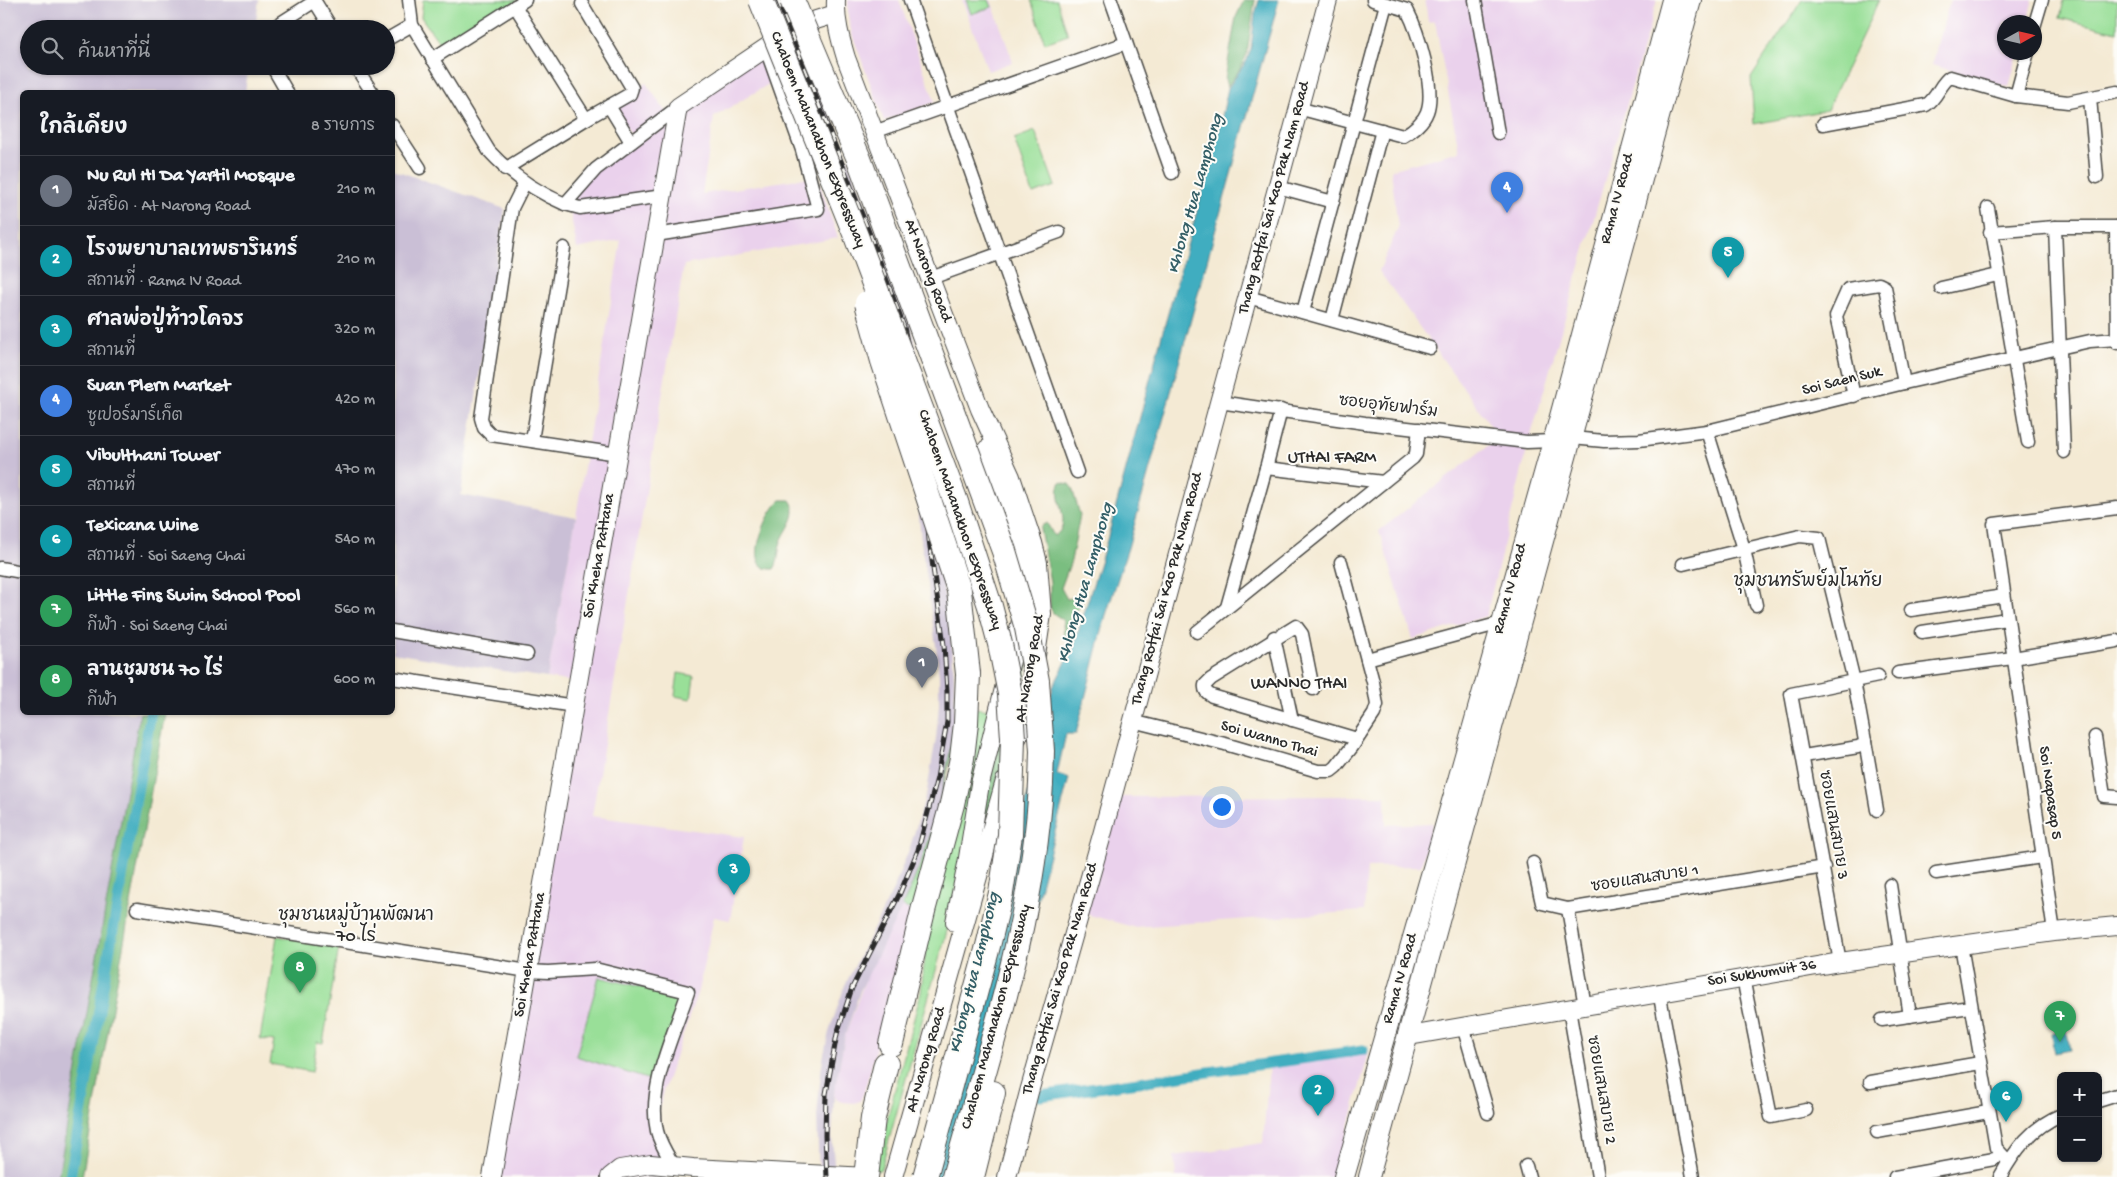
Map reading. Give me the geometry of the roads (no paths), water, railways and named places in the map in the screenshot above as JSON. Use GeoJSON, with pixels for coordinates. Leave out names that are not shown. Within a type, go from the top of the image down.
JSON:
{"type":"FeatureCollection","features":[{"type":"Feature","properties":{"kind":"highway","name":"Chaloem Mahanakhon Expressway"},"geometry":{"type":"LineString","coordinates":[[761,0],[856,236],[955,499],[990,606],[1008,679],[1013,738],[1010,835],[1001,893],[925,1177]]}},
{"type":"Feature","properties":{"kind":"highway","name":"Chaloem Mahanakhon Expressway"},"geometry":{"type":"LineString","coordinates":[[792,0],[859,159],[1004,550],[1027,628],[1037,682],[1042,750],[1041,784],[1038,825],[1027,902],[1011,973],[954,1177]]}},
{"type":"Feature","properties":{"kind":"highway"},"geometry":{"type":"LineString","coordinates":[[856,236],[868,311],[959,590],[968,674],[962,758],[873,1118],[867,1177]]}},
{"type":"Feature","properties":{"kind":"highway"},"geometry":{"type":"LineString","coordinates":[[972,1177],[985,1131],[1001,1058],[1007,1025],[1011,973]]}},
{"type":"Feature","properties":{"kind":"main road","name":"Rama IV Road"},"geometry":{"type":"LineString","coordinates":[[1370,1177],[1409,1036],[1498,672],[1502,622],[1562,440],[1672,0]]}},
{"type":"Feature","properties":{"kind":"main road","name":"Rama IV Road"},"geometry":{"type":"LineString","coordinates":[[1344,1177],[1498,672],[1562,440],[1691,0]]}},
{"type":"Feature","properties":{"kind":"street"},"geometry":{"type":"LineString","coordinates":[[284,20],[314,0],[326,20]]}},
{"type":"Feature","properties":{"kind":"street"},"geometry":{"type":"LineString","coordinates":[[409,0],[412,25],[432,60],[489,151],[505,169],[524,184],[565,204],[580,208],[663,196]]}},
{"type":"Feature","properties":{"kind":"street"},"geometry":{"type":"LineString","coordinates":[[910,0],[1077,472]]}},
{"type":"Feature","properties":{"kind":"street"},"geometry":{"type":"LineString","coordinates":[[1111,0],[1172,173]]}},
{"type":"Feature","properties":{"kind":"street","name":"Thang Rotfai Sai Kao Pak Nam Road"},"geometry":{"type":"LineString","coordinates":[[1007,1177],[1029,1092],[1102,836],[1328,0]]}},
{"type":"Feature","properties":{"kind":"street"},"geometry":{"type":"LineString","coordinates":[[1298,108],[1403,136],[1415,128],[1428,111],[1429,97],[1420,43],[1411,17],[1407,10],[1373,0]]}},
{"type":"Feature","properties":{"kind":"street"},"geometry":{"type":"LineString","coordinates":[[1475,0],[1498,133]]}},
{"type":"Feature","properties":{"kind":"street"},"geometry":{"type":"LineString","coordinates":[[2038,15],[2042,0]]}},
{"type":"Feature","properties":{"kind":"street"},"geometry":{"type":"LineString","coordinates":[[432,60],[520,3],[586,119]]}},
{"type":"Feature","properties":{"kind":"street"},"geometry":{"type":"LineString","coordinates":[[505,169],[630,94],[632,87],[582,4]]}},
{"type":"Feature","properties":{"kind":"street"},"geometry":{"type":"LineString","coordinates":[[1303,312],[1386,4]]}},
{"type":"Feature","properties":{"kind":"street"},"geometry":{"type":"LineString","coordinates":[[565,204],[596,169],[678,107],[791,31],[832,7]]}},
{"type":"Feature","properties":{"kind":"street","name":"At Narong Road"},"geometry":{"type":"LineString","coordinates":[[832,7],[846,58],[996,473],[1022,566],[1025,594],[1024,609],[980,784],[967,864],[955,921],[884,1177]]}},
{"type":"Feature","properties":{"kind":"street","name":"At Narong Road"},"geometry":{"type":"LineString","coordinates":[[832,7],[834,50],[926,280],[980,409],[998,446],[1026,517],[1038,563],[1042,614],[1034,669],[1018,739],[893,1177]]}},
{"type":"Feature","properties":{"kind":"street"},"geometry":{"type":"LineString","coordinates":[[395,35],[412,25]]}},
{"type":"Feature","properties":{"kind":"street"},"geometry":{"type":"LineString","coordinates":[[874,132],[1126,43]]}},
{"type":"Feature","properties":{"kind":"street"},"geometry":{"type":"LineString","coordinates":[[656,235],[818,209],[802,150],[766,49]]}},
{"type":"Feature","properties":{"kind":"street"},"geometry":{"type":"LineString","coordinates":[[2016,96],[2026,60]]}},
{"type":"Feature","properties":{"kind":"street"},"geometry":{"type":"LineString","coordinates":[[277,75],[286,90]]}},
{"type":"Feature","properties":{"kind":"street"},"geometry":{"type":"LineString","coordinates":[[361,75],[371,90]]}},
{"type":"Feature","properties":{"kind":"street"},"geometry":{"type":"LineString","coordinates":[[1823,124],[1926,104],[1931,102],[1945,80],[1950,77],[2016,96],[2068,102],[2117,92]]}},
{"type":"Feature","properties":{"kind":"street"},"geometry":{"type":"LineString","coordinates":[[2090,98],[2097,177]]}},
{"type":"Feature","properties":{"kind":"street"},"geometry":{"type":"LineString","coordinates":[[608,106],[631,142]]}},
{"type":"Feature","properties":{"kind":"street","name":"Soi Kheha Pattana"},"geometry":{"type":"LineString","coordinates":[[492,1177],[678,107]]}},
{"type":"Feature","properties":{"kind":"street"},"geometry":{"type":"LineString","coordinates":[[395,130],[420,168]]}},
{"type":"Feature","properties":{"kind":"street"},"geometry":{"type":"LineString","coordinates":[[1332,320],[1382,130]]}},
{"type":"Feature","properties":{"kind":"street"},"geometry":{"type":"LineString","coordinates":[[524,184],[512,208],[481,418],[484,428],[491,435],[618,454]]}},
{"type":"Feature","properties":{"kind":"street"},"geometry":{"type":"LineString","coordinates":[[1278,187],[1333,202]]}},
{"type":"Feature","properties":{"kind":"street"},"geometry":{"type":"LineString","coordinates":[[1988,208],[1990,232],[2028,442]]}},
{"type":"Feature","properties":{"kind":"street"},"geometry":{"type":"LineString","coordinates":[[1990,232],[2054,227],[2117,227],[2117,341]]}},
{"type":"Feature","properties":{"kind":"street"},"geometry":{"type":"LineString","coordinates":[[2054,227],[2064,452]]}},
{"type":"Feature","properties":{"kind":"street"},"geometry":{"type":"LineString","coordinates":[[926,280],[1059,232]]}},
{"type":"Feature","properties":{"kind":"street"},"geometry":{"type":"LineString","coordinates":[[532,440],[564,248]]}},
{"type":"Feature","properties":{"kind":"street"},"geometry":{"type":"LineString","coordinates":[[1941,288],[1998,275]]}},
{"type":"Feature","properties":{"kind":"street"},"geometry":{"type":"LineString","coordinates":[[1854,396],[1836,316],[1848,289],[1879,284],[1885,287],[1904,383]]}},
{"type":"Feature","properties":{"kind":"street"},"geometry":{"type":"LineString","coordinates":[[1248,297],[1430,348]]}},
{"type":"Feature","properties":{"kind":"street","name":"Soi Saen Suk"},"geometry":{"type":"LineString","coordinates":[[1562,440],[1639,440],[1707,431],[1904,383],[2090,341],[2117,341]]}},
{"type":"Feature","properties":{"kind":"street","name":"ซอยอุทัยฟาร์ม"},"geometry":{"type":"LineString","coordinates":[[1219,402],[1527,442],[1562,440]]}},
{"type":"Feature","properties":{"kind":"street"},"geometry":{"type":"LineString","coordinates":[[1227,607],[1266,468],[1280,410]]}},
{"type":"Feature","properties":{"kind":"street"},"geometry":{"type":"LineString","coordinates":[[1197,632],[1413,458],[1416,454],[1419,429]]}},
{"type":"Feature","properties":{"kind":"street"},"geometry":{"type":"LineString","coordinates":[[1707,431],[1744,549],[1756,605]]}},
{"type":"Feature","properties":{"kind":"street"},"geometry":{"type":"LineString","coordinates":[[1266,468],[1383,482]]}},
{"type":"Feature","properties":{"kind":"street","name":"Soi Napasap 5"},"geometry":{"type":"LineString","coordinates":[[2054,932],[1994,524],[2117,508]]}},
{"type":"Feature","properties":{"kind":"street"},"geometry":{"type":"LineString","coordinates":[[1683,564],[1800,536],[1819,538],[1854,681],[1876,810]]}},
{"type":"Feature","properties":{"kind":"street","name":"Soi Wanno Thai"},"geometry":{"type":"LineString","coordinates":[[1132,721],[1325,772],[1336,767],[1357,740],[1377,705],[1367,659],[1340,562]]}},
{"type":"Feature","properties":{"kind":"street"},"geometry":{"type":"LineString","coordinates":[[0,568],[20,572]]}},
{"type":"Feature","properties":{"kind":"street"},"geometry":{"type":"LineString","coordinates":[[1911,610],[2004,596]]}},
{"type":"Feature","properties":{"kind":"street"},"geometry":{"type":"LineString","coordinates":[[1922,632],[2007,619]]}},
{"type":"Feature","properties":{"kind":"street"},"geometry":{"type":"LineString","coordinates":[[1367,659],[1502,622]]}},
{"type":"Feature","properties":{"kind":"street"},"geometry":{"type":"LineString","coordinates":[[1313,689],[1300,629],[1296,626],[1292,626],[1211,679],[1205,685],[1208,694],[1212,696],[1357,740]]}},
{"type":"Feature","properties":{"kind":"street"},"geometry":{"type":"LineString","coordinates":[[395,631],[527,654]]}},
{"type":"Feature","properties":{"kind":"street"},"geometry":{"type":"LineString","coordinates":[[1274,638],[1292,720]]}},
{"type":"Feature","properties":{"kind":"street"},"geometry":{"type":"LineString","coordinates":[[1898,673],[2013,658],[2117,641]]}},
{"type":"Feature","properties":{"kind":"street"},"geometry":{"type":"LineString","coordinates":[[1854,681],[1878,676]]}},
{"type":"Feature","properties":{"kind":"street"},"geometry":{"type":"LineString","coordinates":[[395,678],[574,706]]}},
{"type":"Feature","properties":{"kind":"street","name":"ซอยแสนสบาย 3"},"geometry":{"type":"LineString","coordinates":[[1840,962],[1804,756],[1791,694],[1854,681]]}},
{"type":"Feature","properties":{"kind":"street"},"geometry":{"type":"LineString","coordinates":[[2095,737],[2104,796],[2117,797]]}},
{"type":"Feature","properties":{"kind":"street"},"geometry":{"type":"LineString","coordinates":[[1804,756],[1858,747],[1864,744],[1865,740]]}},
{"type":"Feature","properties":{"kind":"street"},"geometry":{"type":"LineString","coordinates":[[1936,873],[2042,857]]}},
{"type":"Feature","properties":{"kind":"street","name":"ซอยแสนสบาย 1"},"geometry":{"type":"LineString","coordinates":[[1533,863],[1542,903],[1568,908],[1824,867]]}},
{"type":"Feature","properties":{"kind":"street"},"geometry":{"type":"LineString","coordinates":[[1890,885],[1910,1016]]}},
{"type":"Feature","properties":{"kind":"street"},"geometry":{"type":"LineString","coordinates":[[1568,908],[1577,1007]]}},
{"type":"Feature","properties":{"kind":"street"},"geometry":{"type":"LineString","coordinates":[[137,909],[528,970],[548,972],[595,969],[688,992],[657,1081],[655,1108],[657,1132],[674,1166]]}},
{"type":"Feature","properties":{"kind":"street","name":"Soi Sukhumvit 36"},"geometry":{"type":"LineString","coordinates":[[1409,1036],[1659,991],[1900,952],[2054,932],[2117,926]]}},
{"type":"Feature","properties":{"kind":"street"},"geometry":{"type":"LineString","coordinates":[[1961,945],[1988,1112],[1996,1148],[2004,1158]]}},
{"type":"Feature","properties":{"kind":"street"},"geometry":{"type":"LineString","coordinates":[[1743,978],[1771,1117],[1806,1110]]}},
{"type":"Feature","properties":{"kind":"street"},"geometry":{"type":"LineString","coordinates":[[1659,991],[1693,1177]]}},
{"type":"Feature","properties":{"kind":"street","name":"ซอยแสนสบาย 2"},"geometry":{"type":"LineString","coordinates":[[1577,1007],[1598,1177]]}},
{"type":"Feature","properties":{"kind":"street"},"geometry":{"type":"LineString","coordinates":[[1882,1020],[1970,1007]]}},
{"type":"Feature","properties":{"kind":"street"},"geometry":{"type":"LineString","coordinates":[[1463,1026],[1488,1113]]}},
{"type":"Feature","properties":{"kind":"street"},"geometry":{"type":"LineString","coordinates":[[1870,1082],[1980,1063]]}},
{"type":"Feature","properties":{"kind":"street"},"geometry":{"type":"LineString","coordinates":[[2102,1100],[2117,1096]]}},
{"type":"Feature","properties":{"kind":"street"},"geometry":{"type":"LineString","coordinates":[[1877,1132],[1988,1112]]}},
{"type":"Feature","properties":{"kind":"street"},"geometry":{"type":"LineString","coordinates":[[2000,1177],[2004,1158],[2041,1125],[2057,1117]]}},
{"type":"Feature","properties":{"kind":"street"},"geometry":{"type":"LineString","coordinates":[[1895,1177],[2004,1158]]}},
{"type":"Feature","properties":{"kind":"street"},"geometry":{"type":"LineString","coordinates":[[610,1177],[620,1169],[651,1164],[867,1177]]}},
{"type":"Feature","properties":{"kind":"water"},"geometry":{"type":"Polygon","coordinates":[[[1259,0],[1279,0],[1128,548],[1106,615],[1076,734],[1066,734],[1057,774],[1069,778],[1037,901],[1022,983],[967,1177],[917,1177],[992,948],[1053,687],[1073,648],[1107,540],[1215,147],[1211,145],[1214,134],[1218,135],[1228,88],[1247,60],[1251,49],[1255,14],[1259,0]]]}},
{"type":"Feature","properties":{"kind":"water"},"geometry":{"type":"Polygon","coordinates":[[[2067,1031],[2070,1050],[2054,1053],[2051,1033],[2067,1031]]]}},
{"type":"Feature","properties":{"kind":"waterway"},"geometry":{"type":"LineString","coordinates":[[70,1177],[150,715]]}},
{"type":"Feature","properties":{"kind":"waterway"},"geometry":{"type":"LineString","coordinates":[[1040,1096],[1363,1050]]}},
{"type":"Feature","properties":{"kind":"railway"},"geometry":{"type":"LineString","coordinates":[[778,0],[904,327],[917,391],[929,540],[944,645],[947,691],[947,722],[937,778],[918,850],[900,893],[852,988],[837,1034],[826,1094],[825,1136],[827,1177]]}},
{"type":"Feature","properties":{"kind":"place","name":"Suan Plern Market"},"geometry":{"type":"Point","coordinates":[1507,213]}},
{"type":"Feature","properties":{"kind":"place","name":"Vibulthani Tower"},"geometry":{"type":"Point","coordinates":[1728,278]}},
{"type":"Feature","properties":{"kind":"place","name":"Nu Rul HI Da Yartil Mosque"},"geometry":{"type":"Point","coordinates":[922,688]}},
{"type":"Feature","properties":{"kind":"place","name":"ศาลพ่อปู่ท้าวโคจร"},"geometry":{"type":"Point","coordinates":[734,895]}},
{"type":"Feature","properties":{"kind":"place","name":"ลานชุมชน 70 ไร่"},"geometry":{"type":"Point","coordinates":[300,993]}},
{"type":"Feature","properties":{"kind":"place","name":"Little Fins Swim School Pool"},"geometry":{"type":"Point","coordinates":[2060,1042]}},
{"type":"Feature","properties":{"kind":"place","name":"โรงพยาบาลเทพธารินทร์"},"geometry":{"type":"Point","coordinates":[1318,1116]}},
{"type":"Feature","properties":{"kind":"place","name":"Texicana Wine"},"geometry":{"type":"Point","coordinates":[2006,1122]}},
{"type":"Feature","properties":{"kind":"district","name":"UTHAI FARM"},"geometry":{"type":"Point","coordinates":[1332,458]}},
{"type":"Feature","properties":{"kind":"district","name":"ชุมชนทรัพย์มโนทัย"},"geometry":{"type":"Point","coordinates":[1808,582]}},
{"type":"Feature","properties":{"kind":"district","name":"WANNO THAI"},"geometry":{"type":"Point","coordinates":[1299,684]}},
{"type":"Feature","properties":{"kind":"district","name":"ชุมชนหมู่บ้านพัฒนา 70 ไร่"},"geometry":{"type":"Point","coordinates":[356,926]}},
{"type":"Feature","properties":{"kind":"water label","name":"Khlong Hua Lamphong"},"geometry":{"type":"Point","coordinates":[1196,194]}},
{"type":"Feature","properties":{"kind":"water label","name":"Khlong Hua Lamphong"},"geometry":{"type":"Point","coordinates":[1086,583]}},
{"type":"Feature","properties":{"kind":"water label","name":"Khlong Hua Lamphong"},"geometry":{"type":"Point","coordinates":[975,973]}}]}
